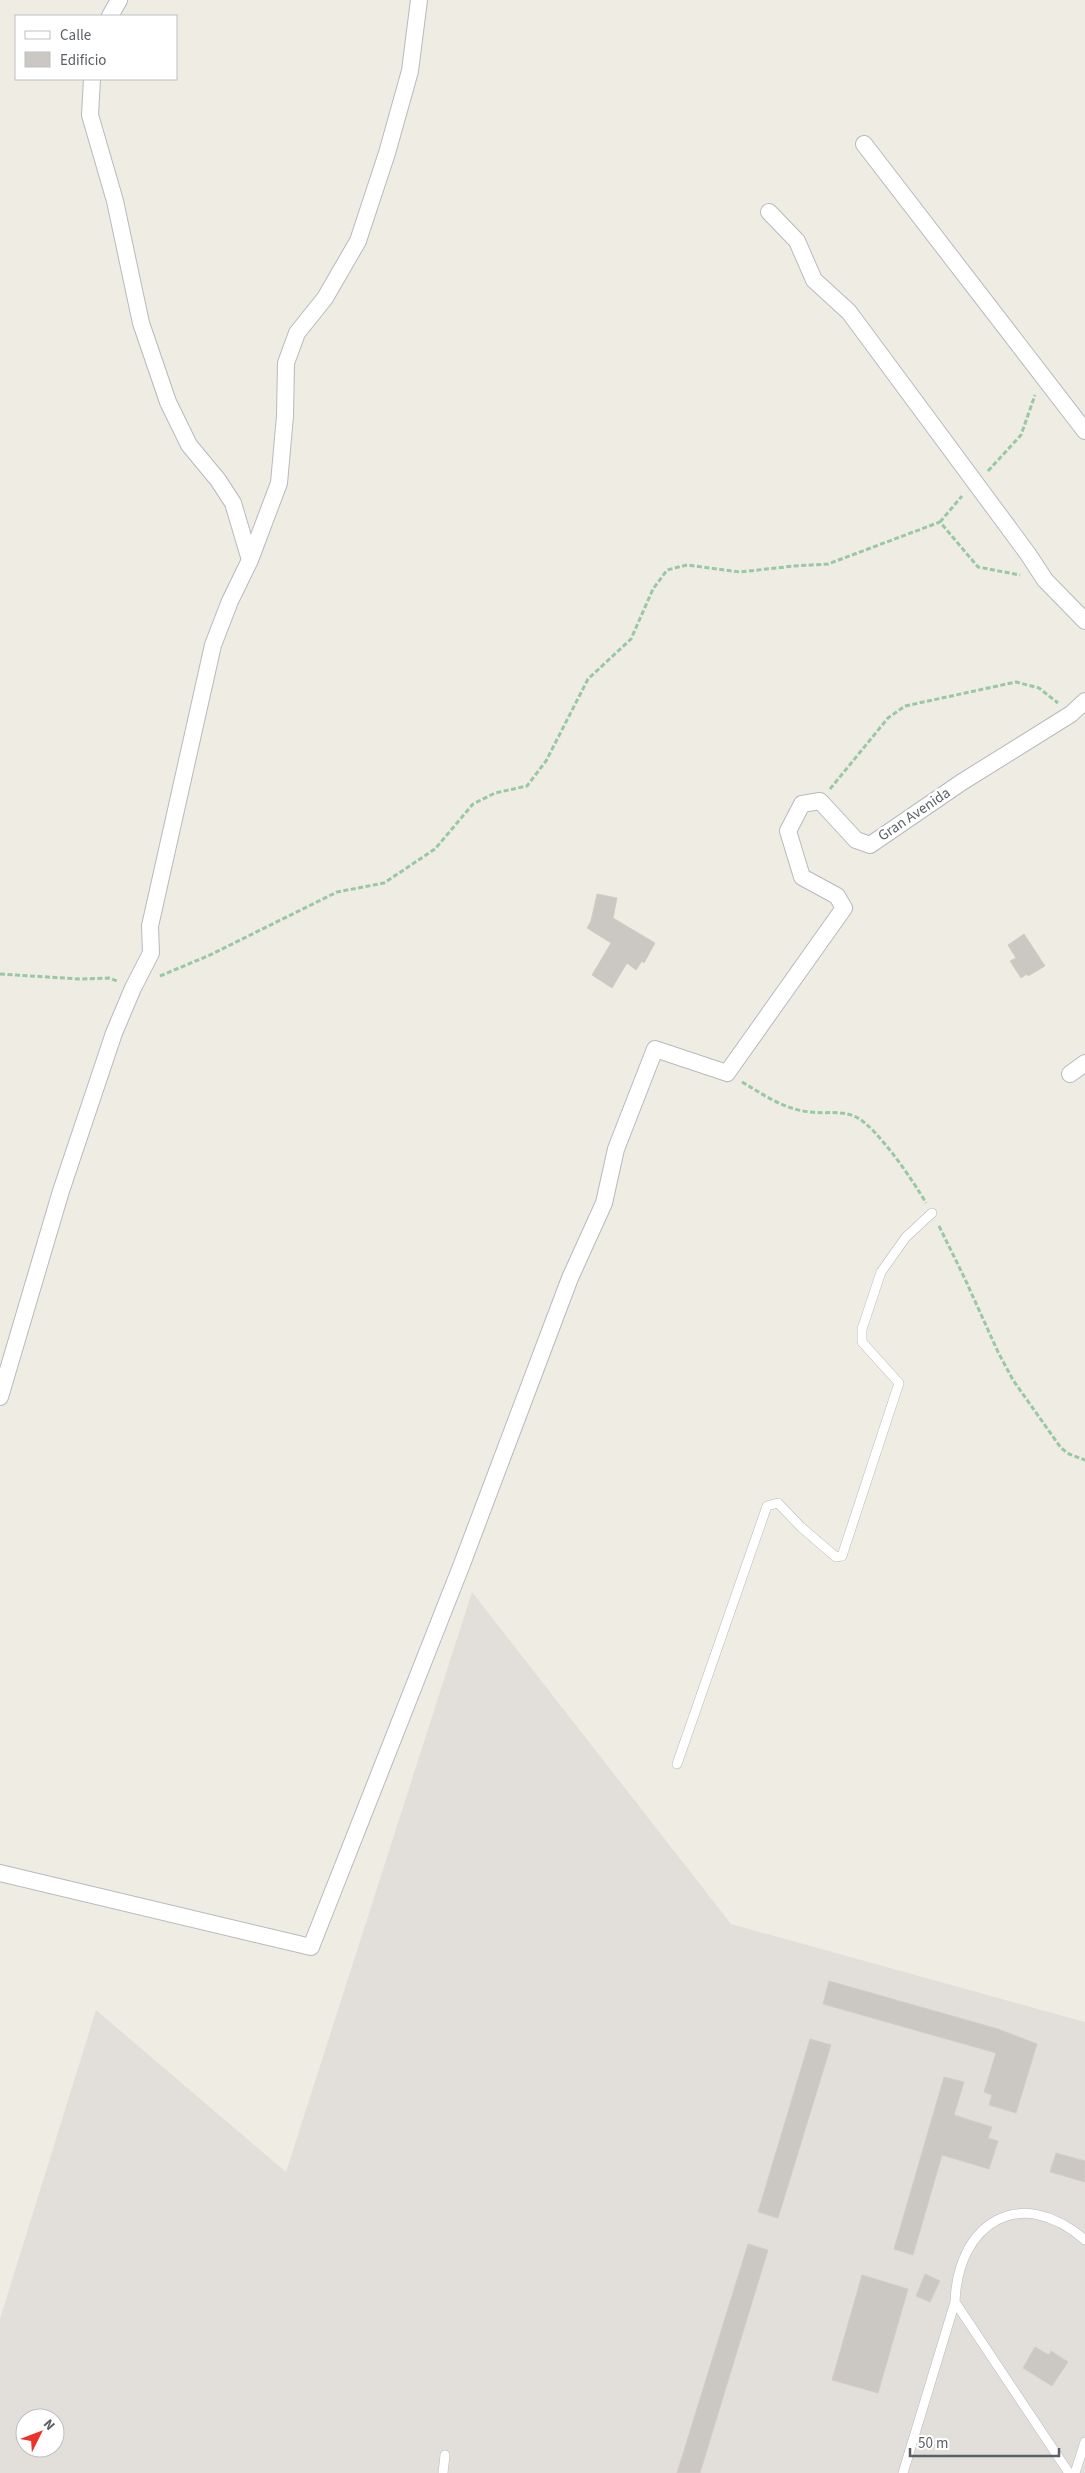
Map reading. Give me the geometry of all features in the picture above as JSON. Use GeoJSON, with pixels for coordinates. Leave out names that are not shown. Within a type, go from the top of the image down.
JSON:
{"type":"FeatureCollection","features":[{"type":"Feature","properties":{"kind":"street"},"geometry":{"type":"LineString","coordinates":[[105,0],[106,15]]}},
{"type":"Feature","properties":{"kind":"street"},"geometry":{"type":"LineString","coordinates":[[111,15],[119,0]]}},
{"type":"Feature","properties":{"kind":"street"},"geometry":{"type":"LineString","coordinates":[[0,1397],[61,1192],[114,1033],[133,988],[151,953],[150,926],[213,645],[230,601],[250,560],[280,484],[285,416],[286,364],[298,333],[325,298],[358,241],[387,153],[410,71],[419,0]]}},
{"type":"Feature","properties":{"kind":"street"},"geometry":{"type":"LineString","coordinates":[[92,80],[90,115],[115,201],[141,323],[168,402],[189,445],[218,480],[233,503],[250,560]]}},
{"type":"Feature","properties":{"kind":"street"},"geometry":{"type":"LineString","coordinates":[[864,144],[1085,431]]}},
{"type":"Feature","properties":{"kind":"street"},"geometry":{"type":"LineString","coordinates":[[769,212],[797,241],[814,280],[849,312],[1045,580],[1085,621]]}},
{"type":"Feature","properties":{"kind":"street","name":"Gran Avenida"},"geometry":{"type":"LineString","coordinates":[[820,801],[856,840],[870,845],[962,782],[1071,714],[1085,701]]}},
{"type":"Feature","properties":{"kind":"street"},"geometry":{"type":"LineString","coordinates":[[0,1873],[311,1947],[462,1564],[570,1278],[604,1203],[616,1149],[655,1049],[727,1073],[844,908],[837,896],[802,877],[788,831],[802,804],[820,801]]}},
{"type":"Feature","properties":{"kind":"street"},"geometry":{"type":"LineString","coordinates":[[1070,1074],[1085,1063]]}},
{"type":"Feature","properties":{"kind":"lane"},"geometry":{"type":"LineString","coordinates":[[677,1764],[767,1506],[778,1503],[801,1527],[836,1557],[842,1556],[899,1383],[862,1342],[862,1329],[881,1272],[906,1237],[932,1213]]}},
{"type":"Feature","properties":{"kind":"lane"},"geometry":{"type":"LineString","coordinates":[[902,2473],[954,2302],[955,2286],[965,2255],[984,2228],[998,2217],[1020,2214],[1046,2217],[1070,2228],[1085,2240]]}},
{"type":"Feature","properties":{"kind":"lane"},"geometry":{"type":"LineString","coordinates":[[954,2302],[1068,2473]]}},
{"type":"Feature","properties":{"kind":"lane"},"geometry":{"type":"LineString","coordinates":[[1075,2473],[1085,2442]]}},
{"type":"Feature","properties":{"kind":"lane"},"geometry":{"type":"LineString","coordinates":[[442,2473],[445,2455]]}},
{"type":"Feature","properties":{"kind":"path"},"geometry":{"type":"LineString","coordinates":[[0,974],[80,979],[109,978],[133,988],[210,955],[337,892],[384,883],[435,848],[473,804],[495,793],[527,786],[546,761],[588,679],[631,639],[653,589],[667,570],[687,565],[740,572],[828,564],[940,522],[974,482],[996,466],[1021,435],[1036,392],[1037,369]]}},
{"type":"Feature","properties":{"kind":"path"},"geometry":{"type":"LineString","coordinates":[[940,522],[978,567],[1045,580]]}},
{"type":"Feature","properties":{"kind":"path"},"geometry":{"type":"LineString","coordinates":[[820,801],[888,718],[905,706],[1016,682],[1039,688],[1071,714]]}},
{"type":"Feature","properties":{"kind":"path"},"geometry":{"type":"LineString","coordinates":[[727,1073],[780,1105],[811,1112],[842,1112],[858,1118],[907,1172],[932,1213],[1013,1380],[1061,1448],[1069,1454],[1085,1460]]}},
{"type":"Feature","properties":{"kind":"shaded area"},"geometry":{"type":"Polygon","coordinates":[[[472,1592],[731,1924],[1085,2022],[1085,2473],[0,2473],[0,2319],[96,2010],[286,2172],[472,1592]]]}},
{"type":"Feature","properties":{"kind":"building"},"geometry":{"type":"Polygon","coordinates":[[[597,894],[617,898],[613,918],[655,943],[644,963],[642,961],[636,970],[627,963],[612,988],[592,975],[611,943],[587,928],[591,921],[597,894]]]}},
{"type":"Feature","properties":{"kind":"building"},"geometry":{"type":"Polygon","coordinates":[[[1024,934],[1045,966],[1021,978],[1010,961],[1016,958],[1008,945],[1024,934]]]}},
{"type":"Feature","properties":{"kind":"building"},"geometry":{"type":"Polygon","coordinates":[[[829,1981],[998,2029],[1037,2044],[1016,2113],[989,2105],[992,2095],[984,2092],[996,2053],[823,2004],[829,1981]]]}},
{"type":"Feature","properties":{"kind":"building"},"geometry":{"type":"Polygon","coordinates":[[[810,2039],[831,2045],[778,2218],[758,2212],[810,2039]]]}},
{"type":"Feature","properties":{"kind":"building"},"geometry":{"type":"Polygon","coordinates":[[[944,2077],[964,2082],[954,2115],[992,2127],[988,2138],[998,2141],[989,2169],[942,2155],[913,2255],[894,2249],[944,2077]]]}},
{"type":"Feature","properties":{"kind":"building"},"geometry":{"type":"Polygon","coordinates":[[[1056,2153],[1085,2161],[1085,2182],[1050,2172],[1056,2153]]]}},
{"type":"Feature","properties":{"kind":"building"},"geometry":{"type":"Polygon","coordinates":[[[748,2244],[768,2250],[700,2473],[677,2473],[748,2244]]]}},
{"type":"Feature","properties":{"kind":"building"},"geometry":{"type":"Polygon","coordinates":[[[925,2274],[940,2281],[930,2302],[916,2296],[925,2274]]]}},
{"type":"Feature","properties":{"kind":"building"},"geometry":{"type":"Polygon","coordinates":[[[862,2275],[908,2289],[878,2393],[832,2380],[862,2275]]]}},
{"type":"Feature","properties":{"kind":"building"},"geometry":{"type":"Polygon","coordinates":[[[1035,2347],[1049,2355],[1051,2351],[1068,2362],[1052,2386],[1023,2368],[1035,2347]]]}}]}
